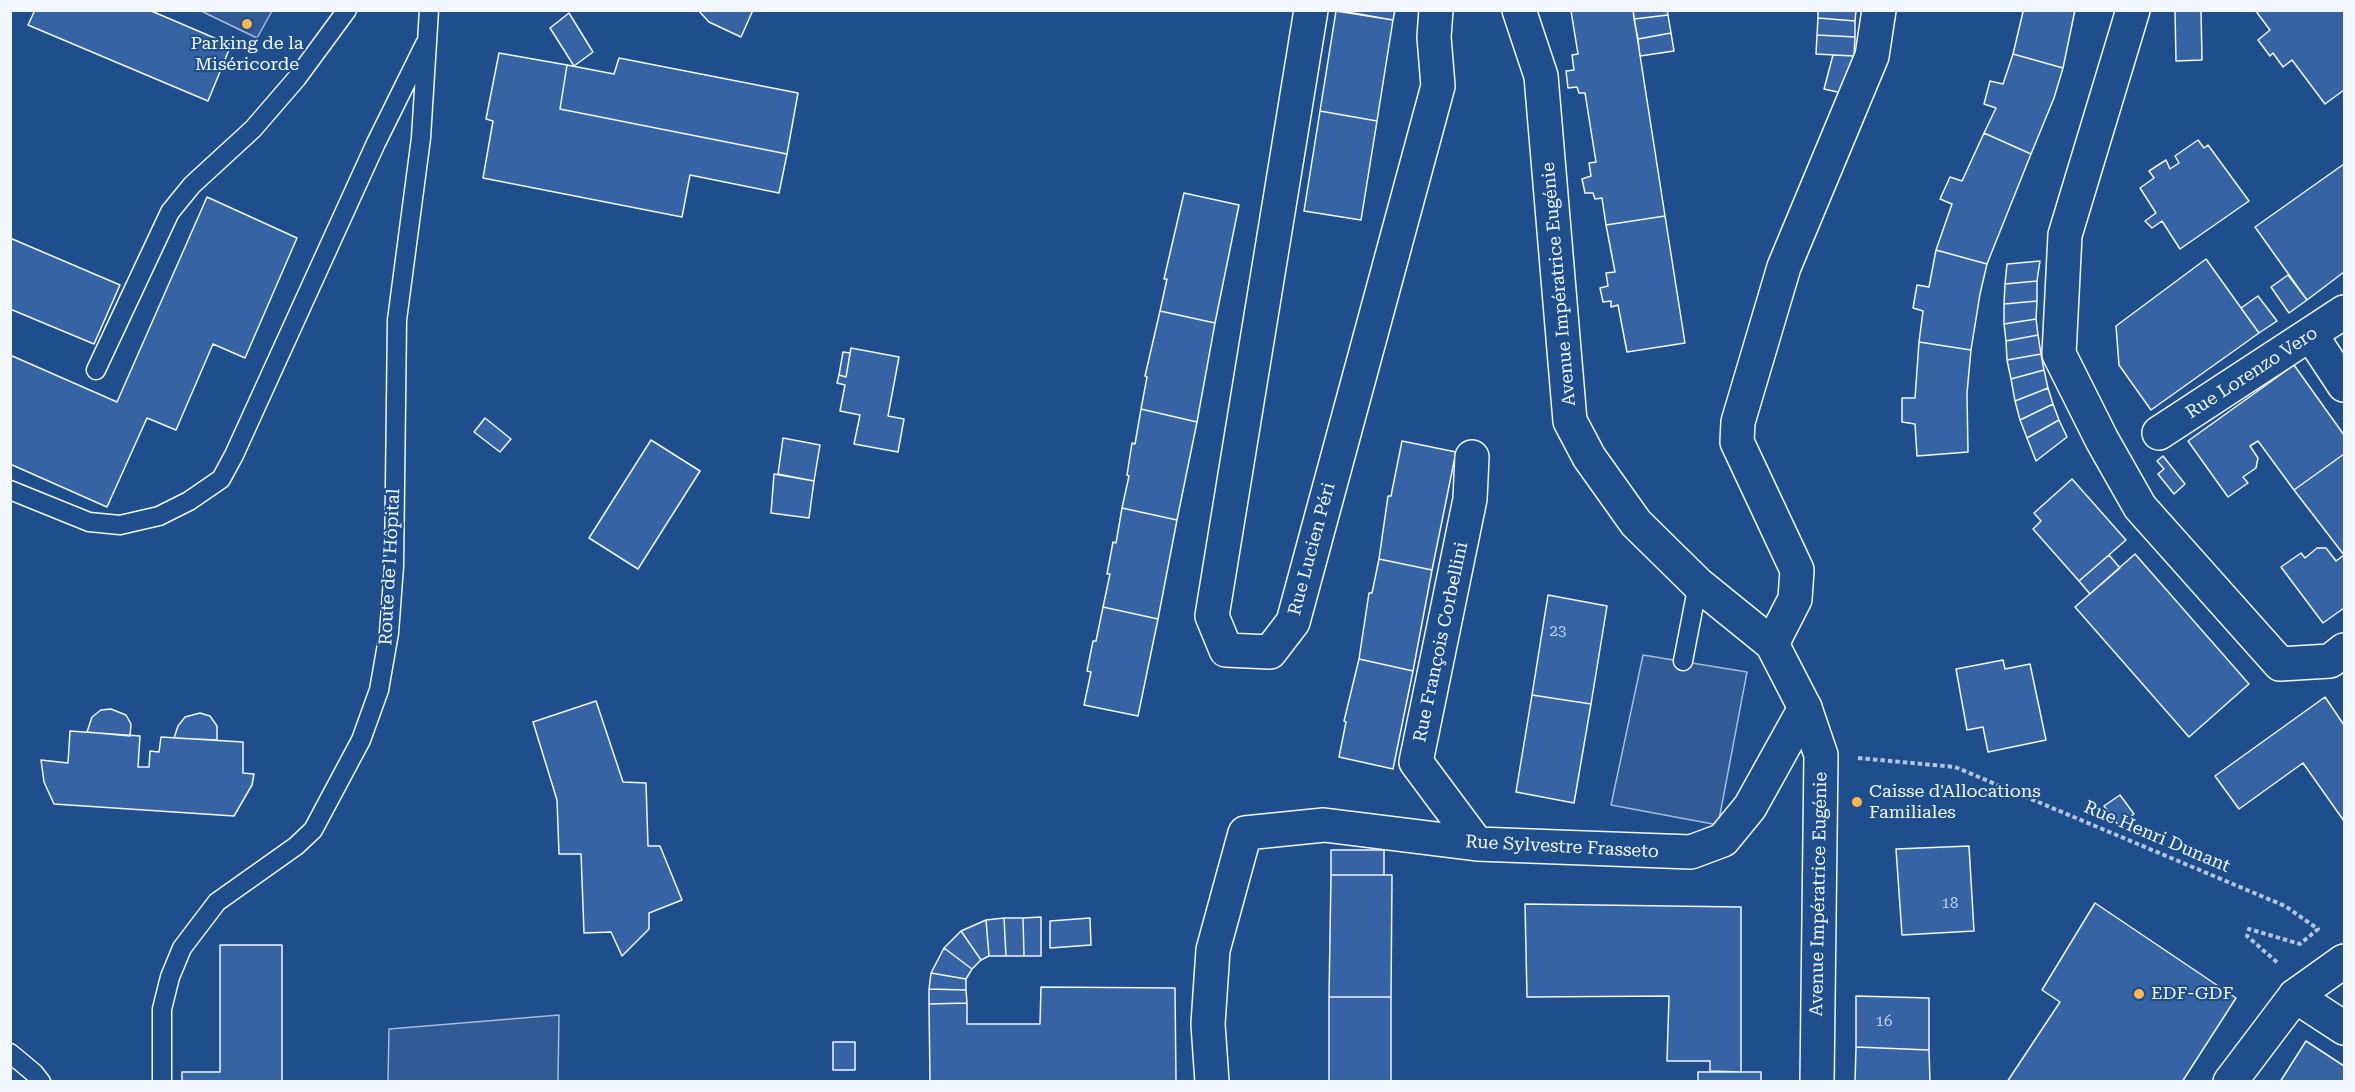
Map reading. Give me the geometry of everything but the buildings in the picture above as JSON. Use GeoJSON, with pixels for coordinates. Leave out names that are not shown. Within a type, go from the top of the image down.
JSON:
{"type":"FeatureCollection","features":[{"type":"Feature","properties":{"kind":"street","name":"Rue Lucien Péri"},"geometry":{"type":"LineString","coordinates":[[1311,10],[1212,616],[1226,650],[1270,652],[1293,622],[1438,86],[1434,37],[1436,10]]}},
{"type":"Feature","properties":{"kind":"street","name":"Avenue Impératrice Eugénie"},"geometry":{"type":"LineString","coordinates":[[1519,10],[1541,76],[1570,421],[1589,457],[1636,523],[1698,584],[1772,644],[1805,708],[1821,755],[1817,1082]]}},
{"type":"Feature","properties":{"kind":"street"},"geometry":{"type":"LineString","coordinates":[[1772,644],[1795,598],[1797,570],[1737,442],[1738,422],[1784,267],[1872,56],[1879,10]]}},
{"type":"Feature","properties":{"kind":"street"},"geometry":{"type":"LineString","coordinates":[[2133,10],[2065,235],[2059,354],[2102,440],[2140,507],[2280,664],[2330,662],[2344,650]]}},
{"type":"Feature","properties":{"kind":"street","name":"Rue Lorenzo Vero"},"geometry":{"type":"LineString","coordinates":[[2159,433],[2344,312]]}},
{"type":"Feature","properties":{"kind":"street"},"geometry":{"type":"LineString","coordinates":[[2311,335],[2344,384]]}},
{"type":"Feature","properties":{"kind":"street","name":"Rue François Corbellini"},"geometry":{"type":"LineString","coordinates":[[1472,457],[1470,499],[1416,762],[1477,844]]}},
{"type":"Feature","properties":{"kind":"street","name":"Rue Sylvestre Frasseto"},"geometry":{"type":"LineString","coordinates":[[1212,1082],[1208,1024],[1213,950],[1245,833],[1324,825],[1477,844],[1691,852],[1723,840],[1750,807],[1805,708]]}},
{"type":"Feature","properties":{"kind":"street"},"geometry":{"type":"LineString","coordinates":[[2230,1082],[2295,996],[2344,962]]}},
{"type":"Feature","properties":{"kind":"street"},"geometry":{"type":"LineString","coordinates":[[2295,996],[2344,1028]]}},
{"type":"Feature","properties":{"kind":"lane"},"geometry":{"type":"LineString","coordinates":[[96,370],[170,212],[192,185],[253,129],[297,78],[347,10]]}},
{"type":"Feature","properties":{"kind":"lane","name":"Route de l'Hôpital"},"geometry":{"type":"LineString","coordinates":[[162,1082],[162,1009],[170,977],[183,948],[217,902],[296,846],[313,830],[361,740],[379,690],[389,633],[394,566],[397,320],[422,138],[429,10]]}},
{"type":"Feature","properties":{"kind":"lane"},"geometry":{"type":"LineString","coordinates":[[10,490],[89,522],[120,525],[159,516],[189,501],[221,479],[376,143],[429,37]]}},
{"type":"Feature","properties":{"kind":"lane"},"geometry":{"type":"LineString","coordinates":[[1683,661],[1698,584]]}},
{"type":"Feature","properties":{"kind":"lane"},"geometry":{"type":"LineString","coordinates":[[10,1053],[34,1073],[40,1082]]}},
{"type":"Feature","properties":{"kind":"path","name":"Rue Henri Dunant"},"geometry":{"type":"LineString","coordinates":[[1821,755],[1955,767],[2285,906],[2318,929],[2300,945],[2249,929],[2247,936],[2284,968],[2295,996]]}},
{"type":"Feature","properties":{"kind":"shaded area","name":"Parking de la Miséricorde"},"geometry":{"type":"Polygon","coordinates":[[[201,11],[272,11],[257,38],[201,11]]]}},
{"type":"Feature","properties":{"kind":"shaded area"},"geometry":{"type":"Polygon","coordinates":[[[1643,655],[1747,672],[1718,825],[1611,805],[1643,655]]]}},
{"type":"Feature","properties":{"kind":"shaded area"},"geometry":{"type":"Polygon","coordinates":[[[559,1015],[558,1081],[388,1081],[389,1029],[559,1015]]]}},
{"type":"Feature","properties":{"kind":"place","name":"Parking de la Miséricorde"},"geometry":{"type":"Point","coordinates":[247,24]}},
{"type":"Feature","properties":{"kind":"place","name":"Caisse d'Allocations Familiales"},"geometry":{"type":"Point","coordinates":[1857,802]}},
{"type":"Feature","properties":{"kind":"place","name":"EDF-GDF"},"geometry":{"type":"Point","coordinates":[2139,994]}}]}
